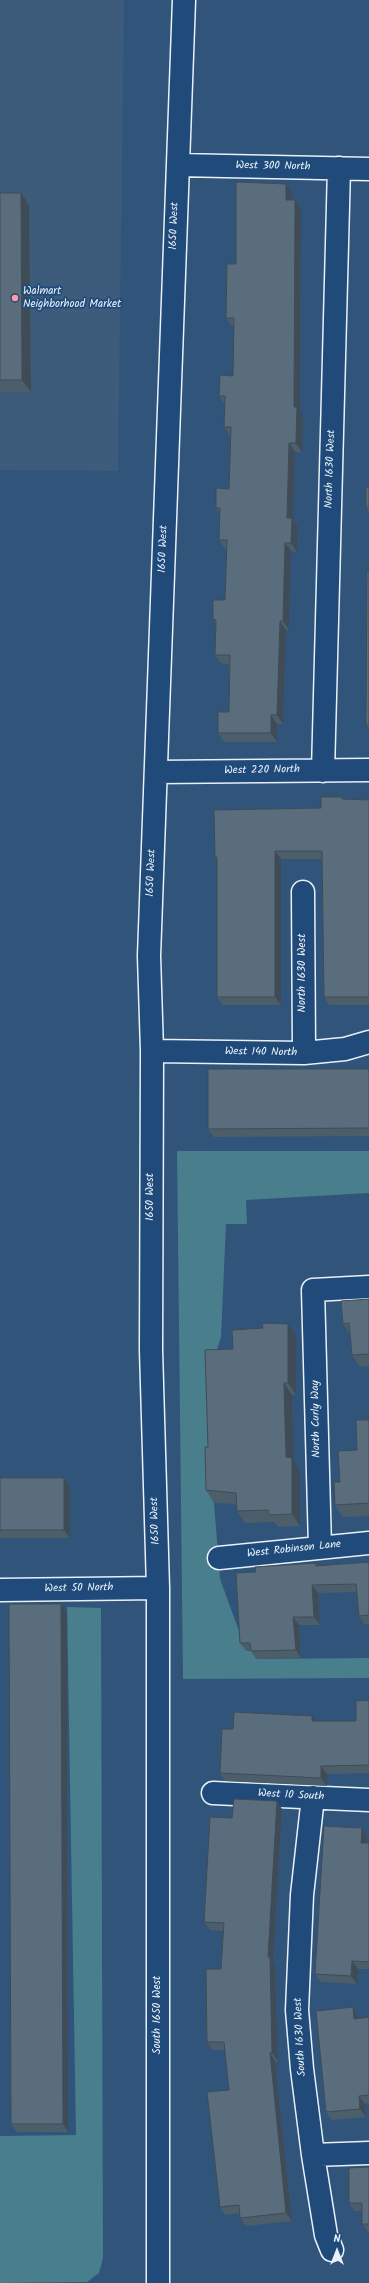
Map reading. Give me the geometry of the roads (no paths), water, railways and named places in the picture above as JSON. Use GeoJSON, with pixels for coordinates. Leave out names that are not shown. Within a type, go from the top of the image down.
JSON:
{"type":"FeatureCollection","features":[{"type":"Feature","properties":{"kind":"street","name":"1650 West"},"geometry":{"type":"LineString","coordinates":[[158,1747],[158,1588],[151,1350],[152,1051],[149,956],[184,0]]}},
{"type":"Feature","properties":{"kind":"street","name":"West 300 North"},"geometry":{"type":"LineString","coordinates":[[178,165],[369,169]]}},
{"type":"Feature","properties":{"kind":"street","name":"North 1630 West"},"geometry":{"type":"LineString","coordinates":[[322,771],[339,168]]}},
{"type":"Feature","properties":{"kind":"street","name":"West 220 North"},"geometry":{"type":"LineString","coordinates":[[156,772],[369,770]]}},
{"type":"Feature","properties":{"kind":"street","name":"North 1630 West"},"geometry":{"type":"LineString","coordinates":[[303,892],[304,1053]]}},
{"type":"Feature","properties":{"kind":"street","name":"West 140 North"},"geometry":{"type":"LineString","coordinates":[[152,1051],[304,1053],[345,1049],[369,1042]]}},
{"type":"Feature","properties":{"kind":"street","name":"North Curly Way"},"geometry":{"type":"LineString","coordinates":[[320,1547],[313,1290],[369,1287]]}},
{"type":"Feature","properties":{"kind":"street","name":"West Robinson Lane"},"geometry":{"type":"LineString","coordinates":[[219,1558],[369,1543]]}},
{"type":"Feature","properties":{"kind":"street","name":"West 50 North"},"geometry":{"type":"LineString","coordinates":[[0,1590],[158,1588]]}},
{"type":"Feature","properties":{"kind":"street","name":"South 1650 West"},"geometry":{"type":"LineString","coordinates":[[158,1747],[158,2283]]}},
{"type":"Feature","properties":{"kind":"street","name":"West 10 South"},"geometry":{"type":"LineString","coordinates":[[214,1793],[369,1800]]}},
{"type":"Feature","properties":{"kind":"street","name":"South 1630 West"},"geometry":{"type":"LineString","coordinates":[[313,1797],[302,1895],[297,2010],[302,2069],[313,2155],[326,2235],[332,2250]]}},
{"type":"Feature","properties":{"kind":"street"},"geometry":{"type":"LineString","coordinates":[[313,2155],[369,2153]]}},
{"type":"Feature","properties":{"kind":"place","name":"Walmart Neighborhood Market"},"geometry":{"type":"Point","coordinates":[15,298]}}]}
